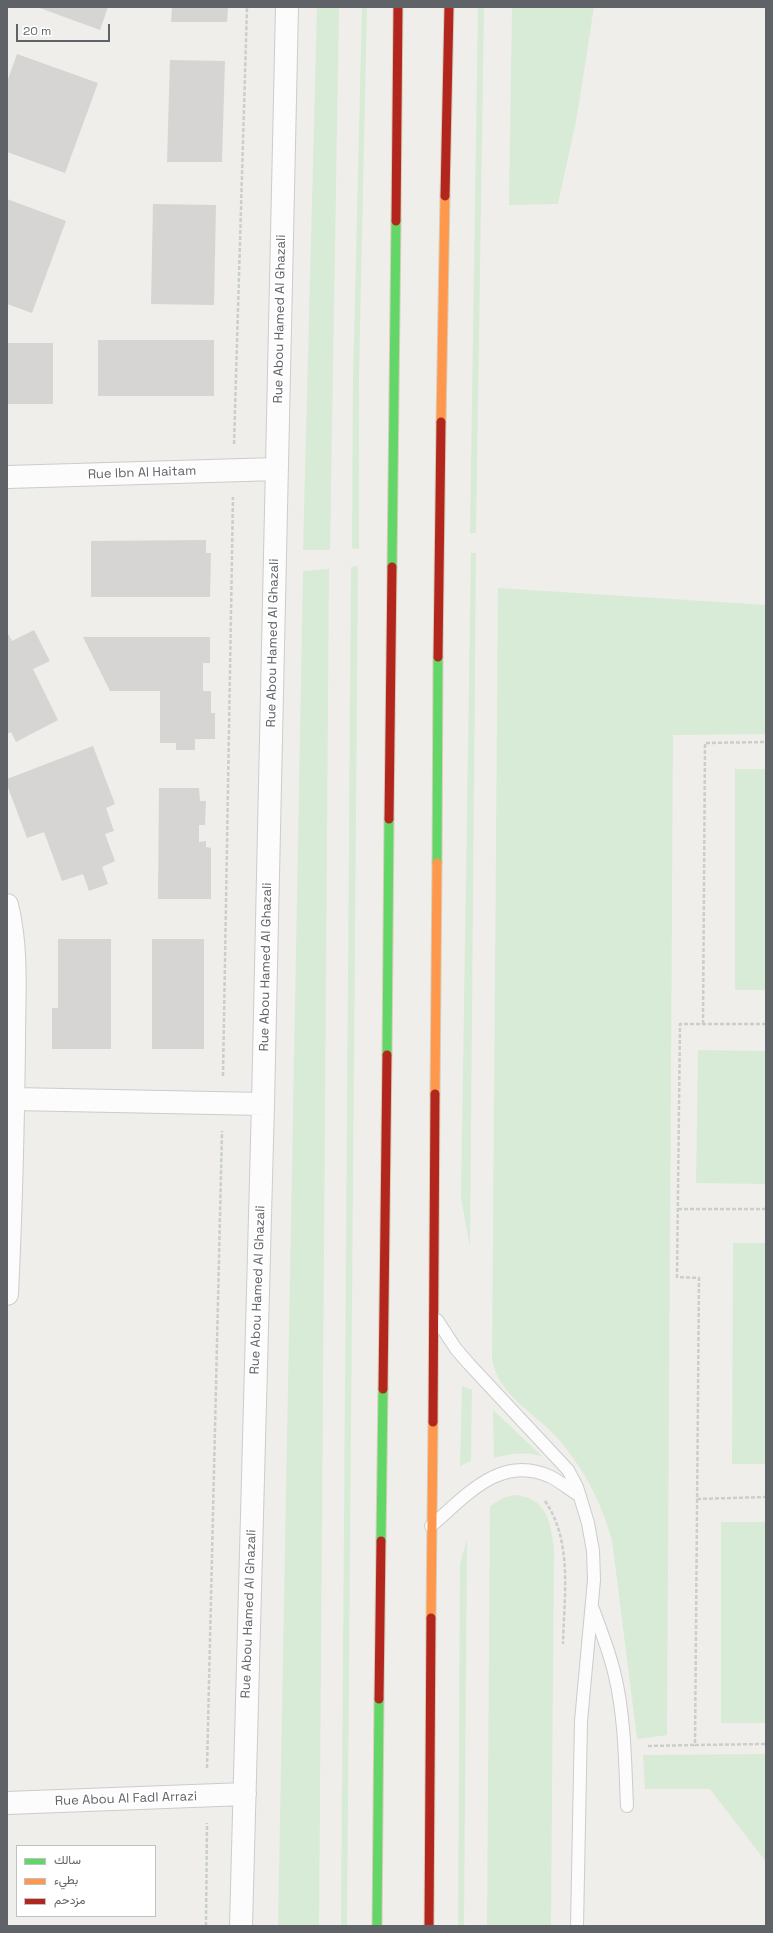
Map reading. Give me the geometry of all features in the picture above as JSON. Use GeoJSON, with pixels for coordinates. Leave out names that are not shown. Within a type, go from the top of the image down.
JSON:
{"type":"FeatureCollection","features":[{"type":"Feature","properties":{"kind":"main road"},"geometry":{"type":"LineString","coordinates":[[377,1926],[398,7]]}},
{"type":"Feature","properties":{"kind":"main road"},"geometry":{"type":"LineString","coordinates":[[429,1926],[439,540],[449,7]]}},
{"type":"Feature","properties":{"kind":"street","name":"Rue Abou Hamed Al Ghazali"},"geometry":{"type":"LineString","coordinates":[[241,1926],[263,1104],[287,7]]}},
{"type":"Feature","properties":{"kind":"street","name":"Rue Ibn Al Haitam"},"geometry":{"type":"LineString","coordinates":[[7,477],[277,469]]}},
{"type":"Feature","properties":{"kind":"street"},"geometry":{"type":"LineString","coordinates":[[7,904],[15,986],[14,1099],[10,1127],[7,1294]]}},
{"type":"Feature","properties":{"kind":"street"},"geometry":{"type":"LineString","coordinates":[[14,1099],[263,1104]]}},
{"type":"Feature","properties":{"kind":"street","name":"Rue Abou Al Fadl Arrazi"},"geometry":{"type":"LineString","coordinates":[[7,1803],[244,1794]]}},
{"type":"Feature","properties":{"kind":"lane"},"geometry":{"type":"LineString","coordinates":[[434,1315],[456,1349],[468,1364],[568,1470],[578,1487],[588,1523],[593,1551],[594,1580],[585,1664],[581,1721],[577,1926]]}},
{"type":"Feature","properties":{"kind":"lane"},"geometry":{"type":"LineString","coordinates":[[431,1526],[481,1482],[497,1474],[511,1470],[525,1470],[551,1478],[580,1496]]}},
{"type":"Feature","properties":{"kind":"lane"},"geometry":{"type":"LineString","coordinates":[[592,1608],[605,1641],[615,1676],[621,1711],[624,1746],[626,1806]]}},
{"type":"Feature","properties":{"kind":"path"},"geometry":{"type":"LineString","coordinates":[[206,1926],[207,1796],[223,1103],[234,470],[247,7]]}},
{"type":"Feature","properties":{"kind":"path"},"geometry":{"type":"LineString","coordinates":[[703,1024],[704,743],[766,742]]}},
{"type":"Feature","properties":{"kind":"path"},"geometry":{"type":"LineString","coordinates":[[695,1745],[699,1278],[677,1277],[680,1024],[766,1024]]}},
{"type":"Feature","properties":{"kind":"path"},"geometry":{"type":"LineString","coordinates":[[678,1209],[766,1209]]}},
{"type":"Feature","properties":{"kind":"path"},"geometry":{"type":"LineString","coordinates":[[542,1497],[554,1516],[560,1531],[563,1548],[563,1651]]}},
{"type":"Feature","properties":{"kind":"path"},"geometry":{"type":"LineString","coordinates":[[697,1499],[766,1497]]}},
{"type":"Feature","properties":{"kind":"path"},"geometry":{"type":"LineString","coordinates":[[624,1746],[766,1744]]}},
{"type":"Feature","properties":{"kind":"green space"},"geometry":{"type":"Polygon","coordinates":[[[317,7],[339,7],[330,550],[303,550],[317,7]]]}},
{"type":"Feature","properties":{"kind":"green space"},"geometry":{"type":"Polygon","coordinates":[[[362,7],[367,7],[359,374],[359,549],[352,548],[353,379],[362,7]]]}},
{"type":"Feature","properties":{"kind":"green space"},"geometry":{"type":"Polygon","coordinates":[[[478,7],[484,7],[476,533],[470,533],[478,7]]]}},
{"type":"Feature","properties":{"kind":"green space"},"geometry":{"type":"Polygon","coordinates":[[[512,7],[594,7],[577,116],[558,204],[509,205],[512,7]]]}},
{"type":"Feature","properties":{"kind":"green space"},"geometry":{"type":"Polygon","coordinates":[[[471,553],[476,553],[470,1247],[461,1198],[471,553]]]}},
{"type":"Feature","properties":{"kind":"green space"},"geometry":{"type":"Polygon","coordinates":[[[358,566],[347,1926],[341,1926],[351,567],[358,566]]]}},
{"type":"Feature","properties":{"kind":"green space"},"geometry":{"type":"Polygon","coordinates":[[[329,569],[319,1926],[278,1926],[303,571],[329,569]]]}},
{"type":"Feature","properties":{"kind":"green space"},"geometry":{"type":"Polygon","coordinates":[[[498,588],[766,605],[766,734],[673,735],[667,1735],[637,1739],[612,1540],[597,1499],[569,1452],[550,1431],[510,1394],[502,1384],[492,1359],[498,588]]]}},
{"type":"Feature","properties":{"kind":"green space"},"geometry":{"type":"Polygon","coordinates":[[[735,769],[766,769],[766,990],[735,990],[735,769]]]}},
{"type":"Feature","properties":{"kind":"green space"},"geometry":{"type":"Polygon","coordinates":[[[698,1050],[766,1051],[766,1184],[696,1183],[698,1050]]]}},
{"type":"Feature","properties":{"kind":"green space"},"geometry":{"type":"Polygon","coordinates":[[[733,1243],[766,1243],[766,1464],[732,1464],[733,1243]]]}},
{"type":"Feature","properties":{"kind":"green space"},"geometry":{"type":"Polygon","coordinates":[[[462,1386],[472,1390],[471,1461],[460,1466],[462,1386]]]}},
{"type":"Feature","properties":{"kind":"green space"},"geometry":{"type":"Polygon","coordinates":[[[493,1410],[542,1456],[518,1454],[494,1458],[493,1410]]]}},
{"type":"Feature","properties":{"kind":"green space"},"geometry":{"type":"Polygon","coordinates":[[[514,1495],[525,1497],[534,1501],[545,1512],[551,1528],[554,1548],[551,1926],[487,1926],[490,1506],[503,1498],[514,1495]]]}},
{"type":"Feature","properties":{"kind":"green space"},"geometry":{"type":"Polygon","coordinates":[[[721,1522],[766,1522],[766,1723],[721,1723],[721,1522]]]}},
{"type":"Feature","properties":{"kind":"green space"},"geometry":{"type":"Polygon","coordinates":[[[467,1540],[464,1926],[458,1926],[460,1564],[467,1540]]]}},
{"type":"Feature","properties":{"kind":"green space"},"geometry":{"type":"Polygon","coordinates":[[[766,1754],[766,1862],[710,1789],[645,1789],[643,1755],[766,1754]]]}},
{"type":"Feature","properties":{"kind":"building"},"geometry":{"type":"Polygon","coordinates":[[[37,7],[108,7],[100,30],[37,7]]]}},
{"type":"Feature","properties":{"kind":"building"},"geometry":{"type":"Polygon","coordinates":[[[172,7],[228,7],[227,22],[171,22],[172,7]]]}},
{"type":"Feature","properties":{"kind":"building"},"geometry":{"type":"Polygon","coordinates":[[[17,54],[98,83],[65,173],[7,152],[7,82],[17,54]]]}},
{"type":"Feature","properties":{"kind":"building"},"geometry":{"type":"Polygon","coordinates":[[[170,60],[225,61],[222,162],[167,162],[170,60]]]}},
{"type":"Feature","properties":{"kind":"building"},"geometry":{"type":"Polygon","coordinates":[[[7,199],[66,221],[32,313],[7,304],[7,199]]]}},
{"type":"Feature","properties":{"kind":"building"},"geometry":{"type":"Polygon","coordinates":[[[153,204],[216,205],[214,305],[151,304],[153,204]]]}},
{"type":"Feature","properties":{"kind":"building"},"geometry":{"type":"Polygon","coordinates":[[[98,340],[214,340],[214,396],[98,396],[98,340]]]}},
{"type":"Feature","properties":{"kind":"building"},"geometry":{"type":"Polygon","coordinates":[[[7,343],[53,343],[53,404],[7,404],[7,343]]]}},
{"type":"Feature","properties":{"kind":"building"},"geometry":{"type":"Polygon","coordinates":[[[206,540],[206,553],[211,553],[210,597],[91,597],[91,541],[206,540]]]}},
{"type":"Feature","properties":{"kind":"building"},"geometry":{"type":"Polygon","coordinates":[[[34,630],[50,661],[33,669],[58,720],[16,742],[11,732],[7,734],[7,632],[12,641],[34,630]]]}},
{"type":"Feature","properties":{"kind":"building"},"geometry":{"type":"Polygon","coordinates":[[[83,637],[210,637],[210,663],[203,663],[203,691],[211,691],[211,713],[215,713],[215,739],[195,739],[195,750],[176,750],[176,743],[160,743],[160,691],[110,691],[83,637]]]}},
{"type":"Feature","properties":{"kind":"building"},"geometry":{"type":"Polygon","coordinates":[[[93,746],[115,804],[106,808],[114,831],[105,834],[115,861],[102,867],[108,884],[89,891],[83,874],[62,881],[44,832],[27,838],[7,785],[7,779],[93,746]]]}},
{"type":"Feature","properties":{"kind":"building"},"geometry":{"type":"Polygon","coordinates":[[[159,788],[199,788],[200,801],[206,801],[205,825],[199,825],[199,842],[206,841],[206,847],[211,848],[211,899],[158,899],[159,788]]]}},
{"type":"Feature","properties":{"kind":"building"},"geometry":{"type":"Polygon","coordinates":[[[58,939],[111,939],[111,1049],[52,1049],[52,1008],[58,1008],[58,939]]]}},
{"type":"Feature","properties":{"kind":"building"},"geometry":{"type":"Polygon","coordinates":[[[152,939],[204,939],[204,1049],[152,1049],[152,939]]]}},
{"type":"Feature","properties":{"kind":"traffic: fast"},"geometry":{"type":"LineString","coordinates":[[392,567],[396,221]]}},
{"type":"Feature","properties":{"kind":"traffic: fast"},"geometry":{"type":"LineString","coordinates":[[437,863],[438,657]]}},
{"type":"Feature","properties":{"kind":"traffic: fast"},"geometry":{"type":"LineString","coordinates":[[387,1055],[389,819]]}},
{"type":"Feature","properties":{"kind":"traffic: fast"},"geometry":{"type":"LineString","coordinates":[[381,1541],[383,1389]]}},
{"type":"Feature","properties":{"kind":"traffic: fast"},"geometry":{"type":"LineString","coordinates":[[377,1926],[379,1699]]}},
{"type":"Feature","properties":{"kind":"traffic: slow"},"geometry":{"type":"LineString","coordinates":[[441,422],[445,196]]}},
{"type":"Feature","properties":{"kind":"traffic: slow"},"geometry":{"type":"LineString","coordinates":[[435,1094],[437,863]]}},
{"type":"Feature","properties":{"kind":"traffic: slow"},"geometry":{"type":"LineString","coordinates":[[431,1618],[433,1422]]}},
{"type":"Feature","properties":{"kind":"traffic: jam"},"geometry":{"type":"LineString","coordinates":[[396,221],[398,7]]}},
{"type":"Feature","properties":{"kind":"traffic: jam"},"geometry":{"type":"LineString","coordinates":[[445,196],[449,7]]}},
{"type":"Feature","properties":{"kind":"traffic: jam"},"geometry":{"type":"LineString","coordinates":[[438,657],[441,422]]}},
{"type":"Feature","properties":{"kind":"traffic: jam"},"geometry":{"type":"LineString","coordinates":[[389,819],[392,567]]}},
{"type":"Feature","properties":{"kind":"traffic: jam"},"geometry":{"type":"LineString","coordinates":[[383,1389],[387,1055]]}},
{"type":"Feature","properties":{"kind":"traffic: jam"},"geometry":{"type":"LineString","coordinates":[[433,1422],[435,1094]]}},
{"type":"Feature","properties":{"kind":"traffic: jam"},"geometry":{"type":"LineString","coordinates":[[379,1699],[381,1541]]}},
{"type":"Feature","properties":{"kind":"traffic: jam"},"geometry":{"type":"LineString","coordinates":[[429,1926],[431,1618]]}}]}
